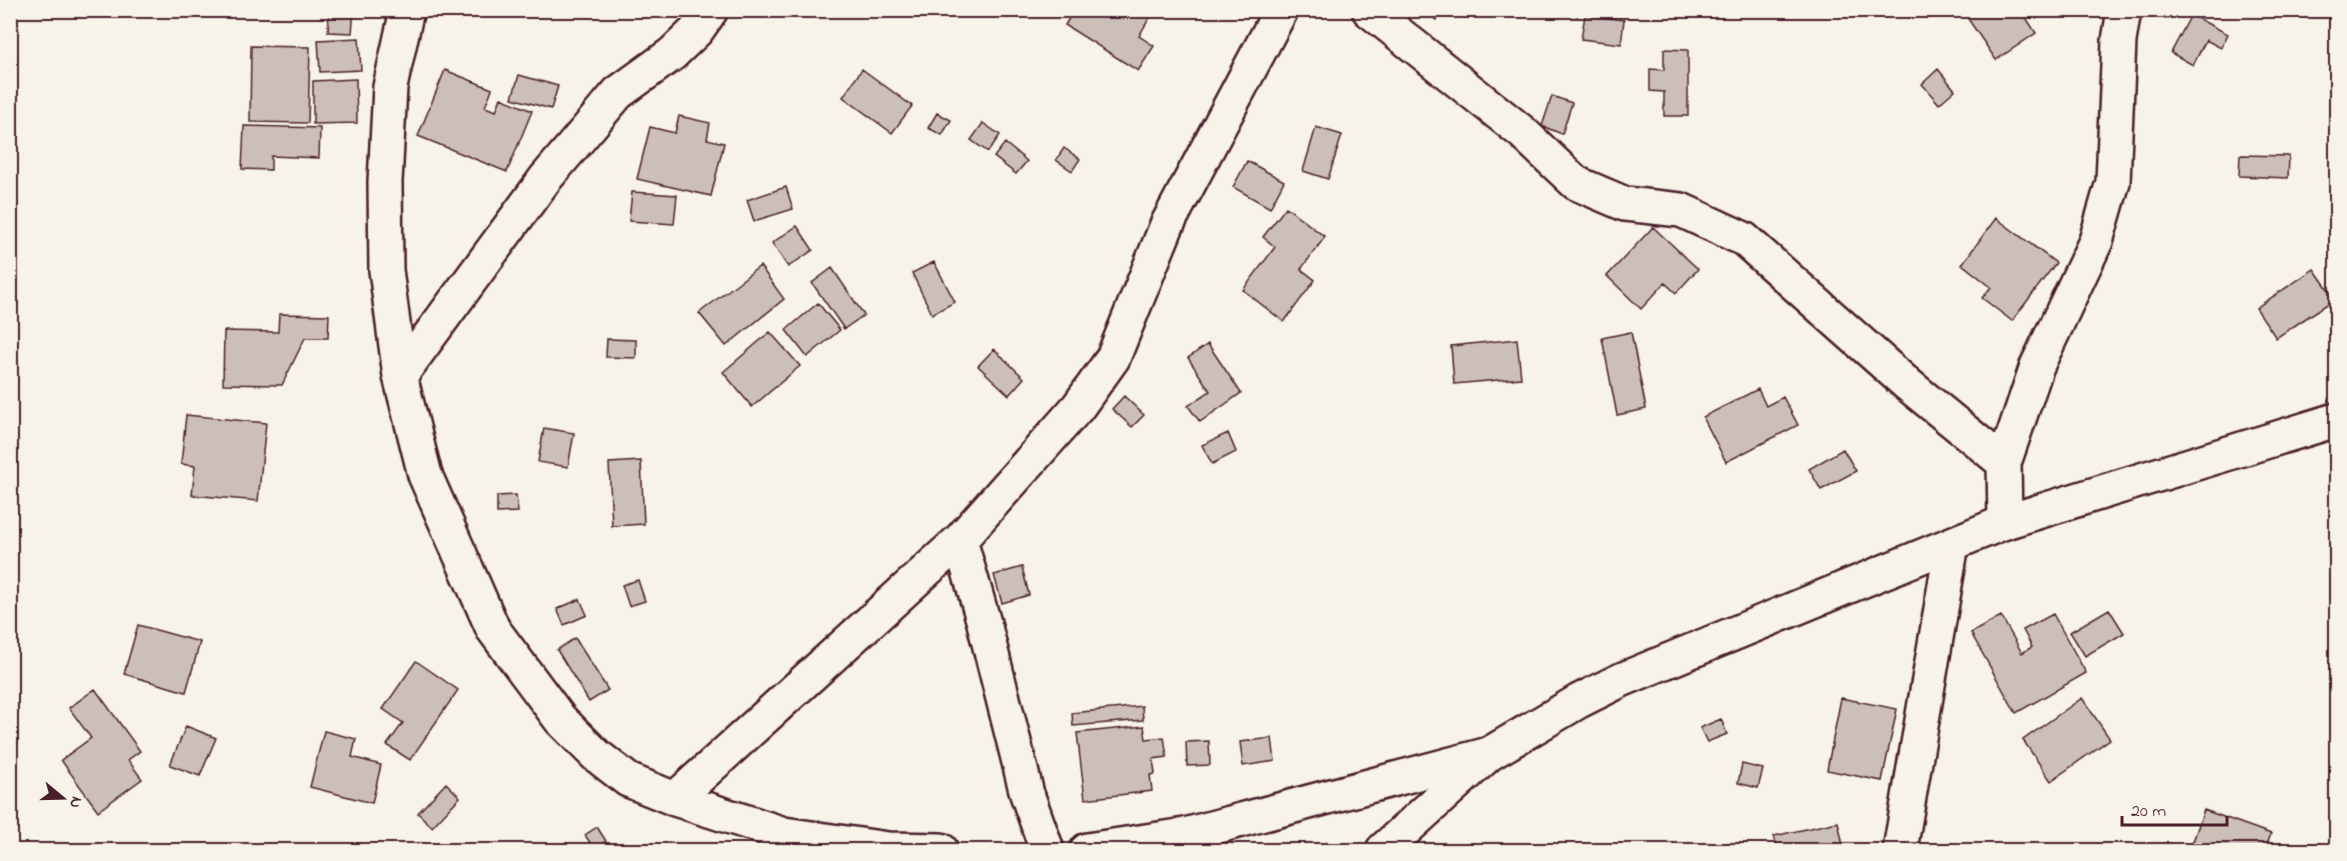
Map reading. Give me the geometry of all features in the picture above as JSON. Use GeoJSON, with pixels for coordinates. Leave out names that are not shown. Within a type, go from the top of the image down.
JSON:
{"type":"FeatureCollection","features":[{"type":"Feature","properties":{"kind":"street"},"geometry":{"type":"LineString","coordinates":[[407,10],[390,87],[385,182],[386,270],[400,376],[425,475],[493,629],[560,719],[596,754],[628,780],[675,799],[784,834],[887,850],[941,850]]}},
{"type":"Feature","properties":{"kind":"street"},"geometry":{"type":"LineString","coordinates":[[400,376],[545,179],[618,93],[672,54],[697,30],[711,10]]}},
{"type":"Feature","properties":{"kind":"street"},"geometry":{"type":"LineString","coordinates":[[675,799],[960,540],[1078,406],[1113,358],[1167,225],[1281,10]]}},
{"type":"Feature","properties":{"kind":"street"},"geometry":{"type":"LineString","coordinates":[[1368,10],[1522,132],[1576,183],[1625,204],[1681,210],[1744,239],[1906,383],[2004,463]]}},
{"type":"Feature","properties":{"kind":"street"},"geometry":{"type":"LineString","coordinates":[[2006,522],[2004,463],[2037,366],[2096,241],[2113,182],[2119,41],[2124,10]]}},
{"type":"Feature","properties":{"kind":"street"},"geometry":{"type":"LineString","coordinates":[[1383,850],[1489,754],[1579,701],[1621,680],[2006,522],[2337,420]]}},
{"type":"Feature","properties":{"kind":"street"},"geometry":{"type":"LineString","coordinates":[[960,540],[984,623],[1027,794],[1047,850]]}},
{"type":"Feature","properties":{"kind":"street"},"geometry":{"type":"LineString","coordinates":[[1900,850],[1952,544]]}},
{"type":"Feature","properties":{"kind":"street"},"geometry":{"type":"LineString","coordinates":[[1087,850],[1185,835],[1489,754]]}},
{"type":"Feature","properties":{"kind":"building"},"geometry":{"type":"Polygon","coordinates":[[[329,10],[354,10],[352,33],[328,32],[329,10]]]}},
{"type":"Feature","properties":{"kind":"building"},"geometry":{"type":"Polygon","coordinates":[[[1074,10],[1088,10],[1093,13],[1094,10],[1154,10],[1139,36],[1154,46],[1138,71],[1065,25],[1074,10]]]}},
{"type":"Feature","properties":{"kind":"building"},"geometry":{"type":"Polygon","coordinates":[[[1417,10],[1442,10],[1437,20],[1417,10]]]}},
{"type":"Feature","properties":{"kind":"building"},"geometry":{"type":"Polygon","coordinates":[[[1558,10],[1579,10],[1578,16],[1557,13],[1558,10]]]}},
{"type":"Feature","properties":{"kind":"building"},"geometry":{"type":"Polygon","coordinates":[[[1962,10],[2021,10],[2036,33],[1996,60],[1962,10]]]}},
{"type":"Feature","properties":{"kind":"building"},"geometry":{"type":"Polygon","coordinates":[[[1585,15],[1624,20],[1621,44],[1581,39],[1585,15]]]}},
{"type":"Feature","properties":{"kind":"building"},"geometry":{"type":"Polygon","coordinates":[[[2191,15],[2228,34],[2221,48],[2206,40],[2193,65],[2171,53],[2191,15]]]}},
{"type":"Feature","properties":{"kind":"building"},"geometry":{"type":"Polygon","coordinates":[[[359,38],[361,70],[320,72],[318,40],[359,38]]]}},
{"type":"Feature","properties":{"kind":"building"},"geometry":{"type":"Polygon","coordinates":[[[251,46],[310,47],[308,123],[250,122],[251,46]]]}},
{"type":"Feature","properties":{"kind":"building"},"geometry":{"type":"Polygon","coordinates":[[[1664,49],[1688,50],[1688,116],[1664,116],[1664,92],[1650,91],[1650,69],[1664,70],[1664,49]]]}},
{"type":"Feature","properties":{"kind":"building"},"geometry":{"type":"Polygon","coordinates":[[[862,69],[912,106],[892,133],[843,97],[862,69]]]}},
{"type":"Feature","properties":{"kind":"building"},"geometry":{"type":"Polygon","coordinates":[[[1938,69],[1955,90],[1939,104],[1922,84],[1938,69]]]}},
{"type":"Feature","properties":{"kind":"building"},"geometry":{"type":"Polygon","coordinates":[[[445,70],[492,89],[485,107],[496,111],[501,98],[532,111],[507,172],[418,136],[445,70]]]}},
{"type":"Feature","properties":{"kind":"building"},"geometry":{"type":"Polygon","coordinates":[[[519,75],[558,86],[551,109],[512,98],[519,75]]]}},
{"type":"Feature","properties":{"kind":"building"},"geometry":{"type":"Polygon","coordinates":[[[356,79],[357,123],[313,124],[313,81],[356,79]]]}},
{"type":"Feature","properties":{"kind":"building"},"geometry":{"type":"Polygon","coordinates":[[[1552,96],[1572,103],[1562,134],[1542,126],[1552,96]]]}},
{"type":"Feature","properties":{"kind":"building"},"geometry":{"type":"Polygon","coordinates":[[[937,113],[951,120],[942,135],[928,128],[937,113]]]}},
{"type":"Feature","properties":{"kind":"building"},"geometry":{"type":"Polygon","coordinates":[[[679,116],[710,123],[707,139],[724,143],[711,196],[637,179],[650,127],[675,133],[679,116]]]}},
{"type":"Feature","properties":{"kind":"building"},"geometry":{"type":"Polygon","coordinates":[[[983,123],[1000,135],[988,152],[971,140],[983,123]]]}},
{"type":"Feature","properties":{"kind":"building"},"geometry":{"type":"Polygon","coordinates":[[[244,126],[320,128],[319,158],[271,156],[271,170],[242,169],[244,126]]]}},
{"type":"Feature","properties":{"kind":"building"},"geometry":{"type":"Polygon","coordinates":[[[1316,127],[1342,135],[1328,179],[1303,171],[1316,127]]]}},
{"type":"Feature","properties":{"kind":"building"},"geometry":{"type":"Polygon","coordinates":[[[1005,143],[1027,161],[1016,174],[994,157],[1005,143]]]}},
{"type":"Feature","properties":{"kind":"building"},"geometry":{"type":"Polygon","coordinates":[[[1064,148],[1080,159],[1072,171],[1056,160],[1064,148]]]}},
{"type":"Feature","properties":{"kind":"building"},"geometry":{"type":"Polygon","coordinates":[[[2240,155],[2289,156],[2288,178],[2239,176],[2240,155]]]}},
{"type":"Feature","properties":{"kind":"building"},"geometry":{"type":"Polygon","coordinates":[[[1247,161],[1284,181],[1270,208],[1233,187],[1247,161]]]}},
{"type":"Feature","properties":{"kind":"building"},"geometry":{"type":"Polygon","coordinates":[[[786,187],[793,209],[754,221],[747,200],[786,187]]]}},
{"type":"Feature","properties":{"kind":"building"},"geometry":{"type":"Polygon","coordinates":[[[632,192],[677,195],[674,224],[629,221],[632,192]]]}},
{"type":"Feature","properties":{"kind":"building"},"geometry":{"type":"Polygon","coordinates":[[[1286,207],[1325,237],[1301,269],[1315,280],[1284,322],[1243,290],[1275,247],[1263,237],[1286,207]]]}},
{"type":"Feature","properties":{"kind":"building"},"geometry":{"type":"Polygon","coordinates":[[[1996,218],[2056,263],[2012,321],[1982,298],[1991,287],[1962,264],[1996,218]]]}},
{"type":"Feature","properties":{"kind":"building"},"geometry":{"type":"Polygon","coordinates":[[[797,226],[813,250],[788,267],[772,243],[797,226]]]}},
{"type":"Feature","properties":{"kind":"building"},"geometry":{"type":"Polygon","coordinates":[[[1653,227],[1698,269],[1676,293],[1665,283],[1641,309],[1607,276],[1653,227]]]}},
{"type":"Feature","properties":{"kind":"building"},"geometry":{"type":"Polygon","coordinates":[[[934,262],[955,302],[932,314],[912,273],[934,262]]]}},
{"type":"Feature","properties":{"kind":"building"},"geometry":{"type":"Polygon","coordinates":[[[760,266],[784,299],[726,346],[699,313],[760,266]]]}},
{"type":"Feature","properties":{"kind":"building"},"geometry":{"type":"Polygon","coordinates":[[[832,268],[864,315],[844,329],[812,283],[832,268]]]}},
{"type":"Feature","properties":{"kind":"building"},"geometry":{"type":"Polygon","coordinates":[[[2314,269],[2335,299],[2276,338],[2256,308],[2314,269]]]}},
{"type":"Feature","properties":{"kind":"building"},"geometry":{"type":"Polygon","coordinates":[[[818,303],[840,330],[807,357],[786,330],[818,303]]]}},
{"type":"Feature","properties":{"kind":"building"},"geometry":{"type":"Polygon","coordinates":[[[279,314],[329,315],[328,338],[305,338],[282,385],[223,384],[224,331],[278,332],[279,314]]]}},
{"type":"Feature","properties":{"kind":"building"},"geometry":{"type":"Polygon","coordinates":[[[770,332],[800,366],[752,407],[723,372],[770,332]]]}},
{"type":"Feature","properties":{"kind":"building"},"geometry":{"type":"Polygon","coordinates":[[[1631,332],[1646,409],[1617,415],[1602,338],[1631,332]]]}},
{"type":"Feature","properties":{"kind":"building"},"geometry":{"type":"Polygon","coordinates":[[[607,339],[636,340],[636,358],[606,357],[607,339]]]}},
{"type":"Feature","properties":{"kind":"building"},"geometry":{"type":"Polygon","coordinates":[[[1517,339],[1521,378],[1454,384],[1451,346],[1517,339]]]}},
{"type":"Feature","properties":{"kind":"building"},"geometry":{"type":"Polygon","coordinates":[[[1208,344],[1241,393],[1200,422],[1188,406],[1210,391],[1188,358],[1208,344]]]}},
{"type":"Feature","properties":{"kind":"building"},"geometry":{"type":"Polygon","coordinates":[[[994,349],[1024,378],[1009,395],[978,366],[994,349]]]}},
{"type":"Feature","properties":{"kind":"building"},"geometry":{"type":"Polygon","coordinates":[[[1758,389],[1766,406],[1783,397],[1798,425],[1726,462],[1703,417],[1758,389]]]}},
{"type":"Feature","properties":{"kind":"building"},"geometry":{"type":"Polygon","coordinates":[[[1124,396],[1144,415],[1132,427],[1112,409],[1124,396]]]}},
{"type":"Feature","properties":{"kind":"building"},"geometry":{"type":"Polygon","coordinates":[[[186,415],[266,423],[258,501],[192,495],[195,466],[181,464],[186,415]]]}},
{"type":"Feature","properties":{"kind":"building"},"geometry":{"type":"Polygon","coordinates":[[[544,428],[574,433],[568,467],[538,462],[544,428]]]}},
{"type":"Feature","properties":{"kind":"building"},"geometry":{"type":"Polygon","coordinates":[[[1228,433],[1236,452],[1212,464],[1202,445],[1228,433]]]}},
{"type":"Feature","properties":{"kind":"building"},"geometry":{"type":"Polygon","coordinates":[[[1843,449],[1856,471],[1821,490],[1809,469],[1843,449]]]}},
{"type":"Feature","properties":{"kind":"building"},"geometry":{"type":"Polygon","coordinates":[[[641,461],[644,524],[612,526],[609,463],[641,461]]]}},
{"type":"Feature","properties":{"kind":"building"},"geometry":{"type":"Polygon","coordinates":[[[516,495],[518,512],[497,513],[497,496],[516,495]]]}},
{"type":"Feature","properties":{"kind":"building"},"geometry":{"type":"Polygon","coordinates":[[[1022,567],[1029,595],[1002,603],[994,575],[1022,567]]]}},
{"type":"Feature","properties":{"kind":"building"},"geometry":{"type":"Polygon","coordinates":[[[638,580],[645,601],[629,606],[622,585],[638,580]]]}},
{"type":"Feature","properties":{"kind":"building"},"geometry":{"type":"Polygon","coordinates":[[[580,599],[587,615],[564,625],[557,609],[580,599]]]}},
{"type":"Feature","properties":{"kind":"building"},"geometry":{"type":"Polygon","coordinates":[[[2109,609],[2124,633],[2085,656],[2070,632],[2109,609]]]}},
{"type":"Feature","properties":{"kind":"building"},"geometry":{"type":"Polygon","coordinates":[[[2053,614],[2086,673],[2016,713],[1971,633],[2001,616],[2022,653],[2032,647],[2023,630],[2053,614]]]}},
{"type":"Feature","properties":{"kind":"building"},"geometry":{"type":"Polygon","coordinates":[[[138,625],[200,642],[186,692],[124,674],[138,625]]]}},
{"type":"Feature","properties":{"kind":"building"},"geometry":{"type":"Polygon","coordinates":[[[575,638],[608,690],[589,702],[557,650],[575,638]]]}},
{"type":"Feature","properties":{"kind":"building"},"geometry":{"type":"Polygon","coordinates":[[[416,661],[458,690],[410,760],[387,745],[403,723],[383,709],[416,661]]]}},
{"type":"Feature","properties":{"kind":"building"},"geometry":{"type":"Polygon","coordinates":[[[95,689],[140,751],[128,760],[142,779],[98,811],[61,760],[91,738],[69,708],[95,689]]]}},
{"type":"Feature","properties":{"kind":"building"},"geometry":{"type":"Polygon","coordinates":[[[1841,698],[1897,709],[1882,781],[1827,770],[1841,698]]]}},
{"type":"Feature","properties":{"kind":"building"},"geometry":{"type":"Polygon","coordinates":[[[2082,698],[2110,739],[2051,781],[2023,740],[2082,698]]]}},
{"type":"Feature","properties":{"kind":"building"},"geometry":{"type":"Polygon","coordinates":[[[1142,706],[1143,720],[1073,726],[1072,713],[1142,706]]]}},
{"type":"Feature","properties":{"kind":"building"},"geometry":{"type":"Polygon","coordinates":[[[1721,719],[1727,734],[1707,742],[1700,728],[1721,719]]]}},
{"type":"Feature","properties":{"kind":"building"},"geometry":{"type":"Polygon","coordinates":[[[186,726],[216,738],[200,776],[170,765],[186,726]]]}},
{"type":"Feature","properties":{"kind":"building"},"geometry":{"type":"Polygon","coordinates":[[[1144,726],[1146,739],[1164,737],[1167,757],[1153,759],[1155,774],[1150,775],[1152,791],[1085,799],[1077,733],[1144,726]]]}},
{"type":"Feature","properties":{"kind":"building"},"geometry":{"type":"Polygon","coordinates":[[[324,731],[356,739],[352,757],[381,765],[372,803],[310,787],[324,731]]]}},
{"type":"Feature","properties":{"kind":"building"},"geometry":{"type":"Polygon","coordinates":[[[1272,738],[1275,761],[1243,766],[1240,742],[1272,738]]]}},
{"type":"Feature","properties":{"kind":"building"},"geometry":{"type":"Polygon","coordinates":[[[1209,741],[1210,765],[1187,766],[1186,742],[1209,741]]]}},
{"type":"Feature","properties":{"kind":"building"},"geometry":{"type":"Polygon","coordinates":[[[1742,764],[1763,769],[1758,788],[1738,783],[1742,764]]]}},
{"type":"Feature","properties":{"kind":"building"},"geometry":{"type":"Polygon","coordinates":[[[446,783],[460,797],[432,827],[418,813],[446,783]]]}},
{"type":"Feature","properties":{"kind":"building"},"geometry":{"type":"Polygon","coordinates":[[[2204,810],[2271,834],[2265,850],[2190,850],[2204,810]]]}},
{"type":"Feature","properties":{"kind":"building"},"geometry":{"type":"Polygon","coordinates":[[[1838,822],[1844,850],[1778,850],[1774,836],[1838,822]]]}},
{"type":"Feature","properties":{"kind":"building"},"geometry":{"type":"Polygon","coordinates":[[[597,827],[606,841],[594,849],[585,835],[597,827]]]}}]}
